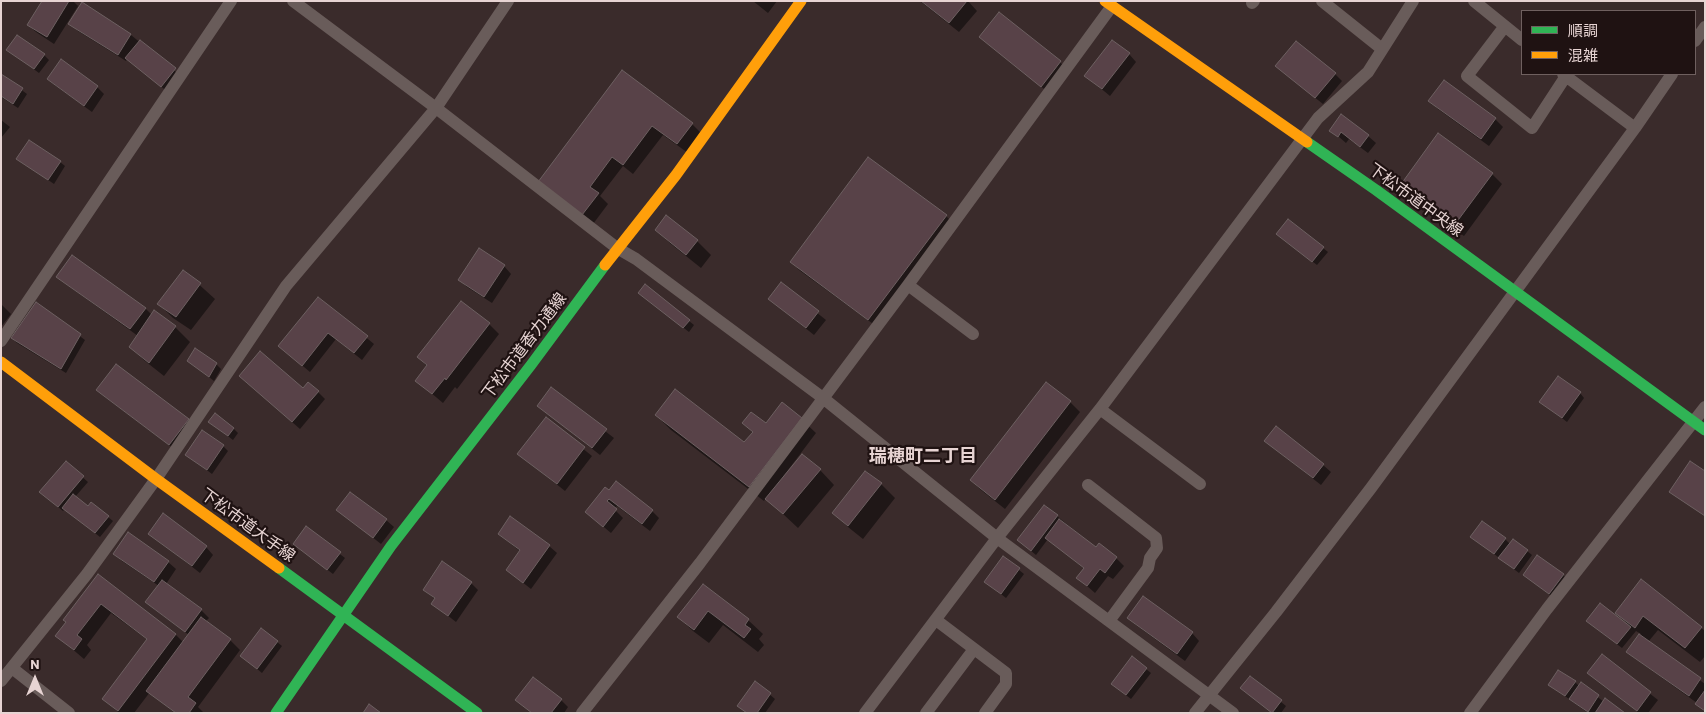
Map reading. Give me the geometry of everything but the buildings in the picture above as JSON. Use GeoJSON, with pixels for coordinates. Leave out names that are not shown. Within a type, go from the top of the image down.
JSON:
{"type":"FeatureCollection","features":[{"type":"Feature","properties":{"kind":"street"},"geometry":{"type":"LineString","coordinates":[[1,341],[231,1]]}},
{"type":"Feature","properties":{"kind":"street"},"geometry":{"type":"LineString","coordinates":[[293,1],[436,108],[617,248],[636,259],[823,398],[997,538],[1233,713]]}},
{"type":"Feature","properties":{"kind":"street"},"geometry":{"type":"LineString","coordinates":[[1,681],[87,574],[156,479],[286,286],[436,108],[508,1]]}},
{"type":"Feature","properties":{"kind":"street","name":"下松市道香力通線"},"geometry":{"type":"LineString","coordinates":[[276,713],[391,546],[532,365],[617,248],[676,175],[801,1]]}},
{"type":"Feature","properties":{"kind":"street"},"geometry":{"type":"LineString","coordinates":[[1322,1],[1382,49]]}},
{"type":"Feature","properties":{"kind":"street"},"geometry":{"type":"LineString","coordinates":[[865,713],[997,538],[1100,409],[1318,118],[1368,72],[1413,1]]}},
{"type":"Feature","properties":{"kind":"street"},"geometry":{"type":"LineString","coordinates":[[1474,1],[1521,39]]}},
{"type":"Feature","properties":{"kind":"street"},"geometry":{"type":"LineString","coordinates":[[582,713],[700,563],[908,285],[1108,4]]}},
{"type":"Feature","properties":{"kind":"street","name":"下松市道中央線"},"geometry":{"type":"LineString","coordinates":[[1108,4],[1376,190],[1705,430]]}},
{"type":"Feature","properties":{"kind":"street"},"geometry":{"type":"LineString","coordinates":[[1506,26],[1466,76],[1532,128],[1565,75],[1634,128]]}},
{"type":"Feature","properties":{"kind":"street"},"geometry":{"type":"LineString","coordinates":[[1696,40],[1705,28]]}},
{"type":"Feature","properties":{"kind":"street"},"geometry":{"type":"LineString","coordinates":[[1195,713],[1365,496],[1671,75]]}},
{"type":"Feature","properties":{"kind":"street"},"geometry":{"type":"LineString","coordinates":[[908,285],[973,334]]}},
{"type":"Feature","properties":{"kind":"street","name":"下松市道大手線"},"geometry":{"type":"LineString","coordinates":[[1,362],[156,479],[476,713]]}},
{"type":"Feature","properties":{"kind":"street"},"geometry":{"type":"LineString","coordinates":[[1470,713],[1547,609],[1705,407]]}},
{"type":"Feature","properties":{"kind":"street"},"geometry":{"type":"LineString","coordinates":[[1100,409],[1200,484]]}},
{"type":"Feature","properties":{"kind":"street"},"geometry":{"type":"LineString","coordinates":[[1088,485],[1156,538],[1157,548],[1150,558],[1148,568],[1109,621]]}},
{"type":"Feature","properties":{"kind":"street"},"geometry":{"type":"LineString","coordinates":[[936,620],[1006,673],[1006,684],[985,713]]}},
{"type":"Feature","properties":{"kind":"street"},"geometry":{"type":"LineString","coordinates":[[926,713],[974,649]]}},
{"type":"Feature","properties":{"kind":"street"},"geometry":{"type":"LineString","coordinates":[[12,668],[69,713]]}},
{"type":"Feature","properties":{"kind":"traffic: fast"},"geometry":{"type":"LineString","coordinates":[[1307,142],[1376,190],[1705,430]]}},
{"type":"Feature","properties":{"kind":"traffic: fast"},"geometry":{"type":"LineString","coordinates":[[276,713],[391,546],[531,365],[605,265]]}},
{"type":"Feature","properties":{"kind":"traffic: fast"},"geometry":{"type":"LineString","coordinates":[[279,568],[477,713]]}},
{"type":"Feature","properties":{"kind":"traffic: slow"},"geometry":{"type":"LineString","coordinates":[[605,265],[676,175],[801,1]]}},
{"type":"Feature","properties":{"kind":"traffic: slow"},"geometry":{"type":"LineString","coordinates":[[1105,1],[1307,142]]}},
{"type":"Feature","properties":{"kind":"traffic: slow"},"geometry":{"type":"LineString","coordinates":[[1,362],[156,479],[279,568]]}},
{"type":"Feature","properties":{"kind":"district","name":"瑞穂町二丁目"},"geometry":{"type":"Point","coordinates":[923,456]}}]}
